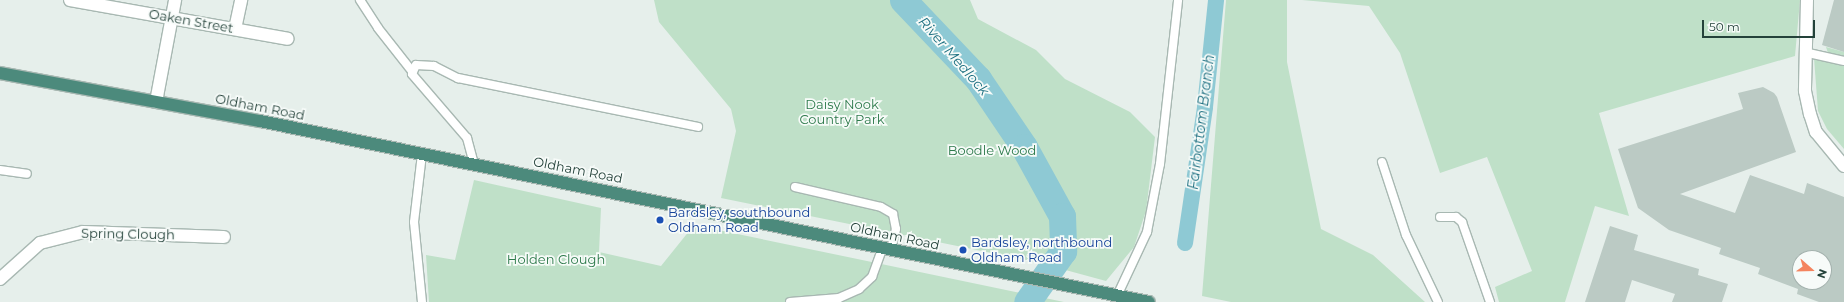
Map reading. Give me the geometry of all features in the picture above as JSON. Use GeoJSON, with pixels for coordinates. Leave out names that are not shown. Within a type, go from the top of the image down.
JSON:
{"type":"FeatureCollection","features":[{"type":"Feature","properties":{"kind":"highway","name":"Oldham Road"},"geometry":{"type":"LineString","coordinates":[[0,73],[474,164],[1146,302]]}},
{"type":"Feature","properties":{"kind":"street","name":"Oaken Street"},"geometry":{"type":"LineString","coordinates":[[70,0],[288,39]]}},
{"type":"Feature","properties":{"kind":"street"},"geometry":{"type":"LineString","coordinates":[[156,102],[175,0]]}},
{"type":"Feature","properties":{"kind":"street"},"geometry":{"type":"LineString","coordinates":[[235,29],[241,0]]}},
{"type":"Feature","properties":{"kind":"street"},"geometry":{"type":"LineString","coordinates":[[1807,0],[1804,52],[1805,91],[1810,114],[1816,132],[1844,166]]}},
{"type":"Feature","properties":{"kind":"street","name":"Spring Clough"},"geometry":{"type":"LineString","coordinates":[[0,279],[40,243],[83,232],[224,237]]}},
{"type":"Feature","properties":{"kind":"lane"},"geometry":{"type":"LineString","coordinates":[[360,0],[378,28],[412,71],[416,80],[467,138],[474,164]]}},
{"type":"Feature","properties":{"kind":"lane"},"geometry":{"type":"LineString","coordinates":[[1118,296],[1147,232],[1160,164],[1178,0]]}},
{"type":"Feature","properties":{"kind":"lane"},"geometry":{"type":"LineString","coordinates":[[1804,52],[1844,60]]}},
{"type":"Feature","properties":{"kind":"lane"},"geometry":{"type":"LineString","coordinates":[[412,71],[418,64],[434,66],[458,78],[698,127]]}},
{"type":"Feature","properties":{"kind":"lane"},"geometry":{"type":"LineString","coordinates":[[422,154],[414,222],[422,302]]}},
{"type":"Feature","properties":{"kind":"lane"},"geometry":{"type":"LineString","coordinates":[[1382,162],[1406,235],[1438,302]]}},
{"type":"Feature","properties":{"kind":"lane"},"geometry":{"type":"LineString","coordinates":[[0,170],[27,174]]}},
{"type":"Feature","properties":{"kind":"lane"},"geometry":{"type":"LineString","coordinates":[[790,302],[839,298],[859,289],[872,277],[896,229],[893,214],[881,207],[794,187]]}},
{"type":"Feature","properties":{"kind":"lane"},"geometry":{"type":"LineString","coordinates":[[1440,217],[1456,217],[1462,222],[1490,302]]}},
{"type":"Feature","properties":{"kind":"green space","name":"Daisy Nook Country Park"},"geometry":{"type":"Polygon","coordinates":[[[654,0],[970,0],[978,19],[1036,50],[1065,79],[1130,112],[1155,137],[1146,211],[1134,247],[1106,281],[1036,262],[721,198],[736,131],[731,109],[659,22],[654,0]]]}},
{"type":"Feature","properties":{"kind":"green space"},"geometry":{"type":"Polygon","coordinates":[[[1226,0],[1287,0],[1287,62],[1321,229],[1373,255],[1425,302],[1231,302],[1202,296],[1226,0]]]}},
{"type":"Feature","properties":{"kind":"green space"},"geometry":{"type":"Polygon","coordinates":[[[1302,0],[1800,0],[1795,56],[1599,113],[1629,216],[1595,206],[1565,302],[1499,302],[1495,287],[1532,271],[1487,157],[1440,173],[1400,53],[1369,6],[1302,0]]]}},
{"type":"Feature","properties":{"kind":"green space"},"geometry":{"type":"Polygon","coordinates":[[[1826,47],[1844,52],[1844,58],[1828,53],[1826,47]]]}},
{"type":"Feature","properties":{"kind":"green space"},"geometry":{"type":"Polygon","coordinates":[[[1814,58],[1844,65],[1844,149],[1827,129],[1818,111],[1814,58]]]}},
{"type":"Feature","properties":{"kind":"green space","name":"Holden Clough"},"geometry":{"type":"Polygon","coordinates":[[[474,180],[601,208],[599,252],[661,266],[694,225],[1064,302],[429,302],[426,255],[455,260],[474,180]]]}},
{"type":"Feature","properties":{"kind":"building"},"geometry":{"type":"Polygon","coordinates":[[[1834,0],[1844,0],[1844,52],[1822,45],[1834,0]]]}},
{"type":"Feature","properties":{"kind":"building"},"geometry":{"type":"Polygon","coordinates":[[[1763,87],[1774,93],[1777,97],[1796,152],[1680,194],[1735,213],[1750,175],[1804,194],[1807,183],[1844,197],[1844,302],[1819,302],[1797,294],[1798,290],[1832,290],[1832,250],[1792,250],[1792,287],[1758,274],[1760,268],[1719,254],[1721,248],[1669,230],[1638,208],[1618,149],[1743,109],[1738,93],[1763,87]]]}},
{"type":"Feature","properties":{"kind":"building"},"geometry":{"type":"Polygon","coordinates":[[[1610,226],[1638,235],[1634,250],[1699,269],[1698,275],[1728,284],[1722,302],[1672,302],[1675,294],[1632,280],[1625,302],[1585,302],[1610,226]]]}},
{"type":"Feature","properties":{"kind":"waterway","name":"River Medlock"},"geometry":{"type":"LineString","coordinates":[[903,0],[978,79],[1024,147],[1062,216],[1063,251],[1027,302]]}},
{"type":"Feature","properties":{"kind":"waterway","name":"Fairbottom Branch"},"geometry":{"type":"LineString","coordinates":[[1185,243],[1205,107],[1216,0]]}},
{"type":"Feature","properties":{"kind":"place","name":"Bardsley, southbound Oldham Road"},"geometry":{"type":"Point","coordinates":[660,220]}},
{"type":"Feature","properties":{"kind":"place","name":"Bardsley, northbound Oldham Road"},"geometry":{"type":"Point","coordinates":[963,250]}},
{"type":"Feature","properties":{"kind":"park label","name":"Boodle Wood"},"geometry":{"type":"Point","coordinates":[992,150]}}]}
